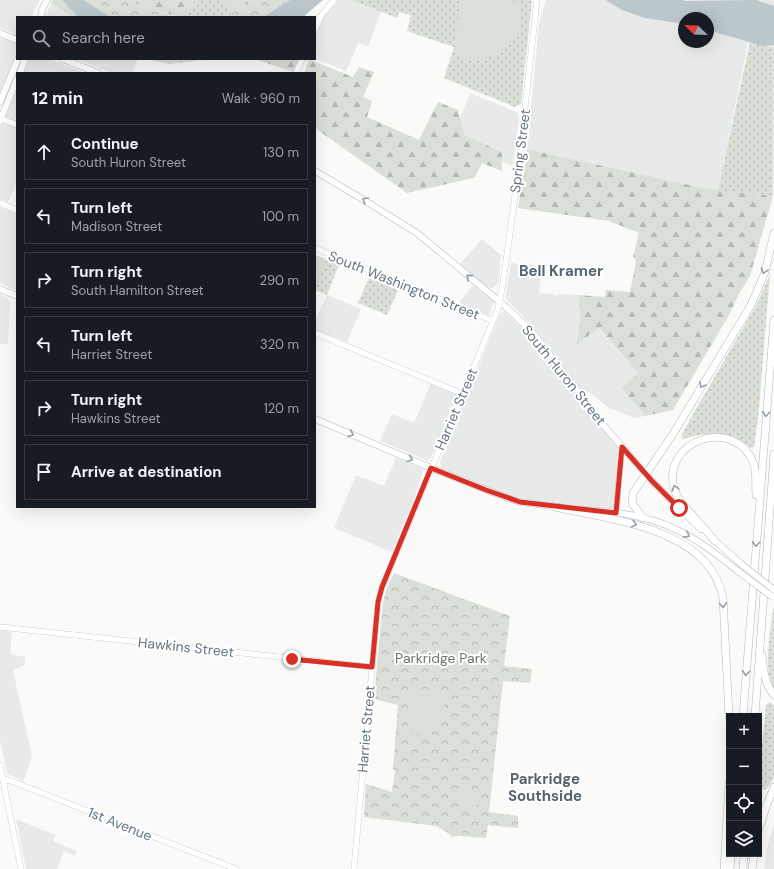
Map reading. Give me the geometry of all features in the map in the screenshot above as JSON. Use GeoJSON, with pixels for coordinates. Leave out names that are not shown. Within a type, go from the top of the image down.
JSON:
{"type":"FeatureCollection","features":[{"type":"Feature","properties":{"kind":"highway"},"geometry":{"type":"LineString","coordinates":[[643,518],[634,507],[632,498],[635,488],[673,434],[751,305],[765,272],[774,234]]}},
{"type":"Feature","properties":{"kind":"highway"},"geometry":{"type":"LineString","coordinates":[[743,713],[774,320]]}},
{"type":"Feature","properties":{"kind":"highway"},"geometry":{"type":"LineString","coordinates":[[715,541],[686,508],[676,491],[673,479],[675,466],[679,457],[690,445],[704,438],[721,437],[737,444],[745,450],[754,465],[759,512]]}},
{"type":"Feature","properties":{"kind":"highway"},"geometry":{"type":"LineString","coordinates":[[755,713],[774,454]]}},
{"type":"Feature","properties":{"kind":"highway"},"geometry":{"type":"LineString","coordinates":[[555,507],[624,521],[649,528],[680,543],[708,565],[718,580],[723,598],[729,713]]}},
{"type":"Feature","properties":{"kind":"highway"},"geometry":{"type":"LineString","coordinates":[[760,642],[764,678],[774,695]]}},
{"type":"Feature","properties":{"kind":"highway"},"geometry":{"type":"LineString","coordinates":[[762,821],[774,787]]}},
{"type":"Feature","properties":{"kind":"highway"},"geometry":{"type":"LineString","coordinates":[[724,869],[727,821]]}},
{"type":"Feature","properties":{"kind":"highway"},"geometry":{"type":"LineString","coordinates":[[730,869],[731,857]]}},
{"type":"Feature","properties":{"kind":"highway"},"geometry":{"type":"LineString","coordinates":[[743,869],[744,857]]}},
{"type":"Feature","properties":{"kind":"highway"},"geometry":{"type":"LineString","coordinates":[[752,869],[754,857]]}},
{"type":"Feature","properties":{"kind":"main road"},"geometry":{"type":"LineString","coordinates":[[41,16],[46,0]]}},
{"type":"Feature","properties":{"kind":"main road"},"geometry":{"type":"LineString","coordinates":[[37,16],[42,10]]}},
{"type":"Feature","properties":{"kind":"main road"},"geometry":{"type":"LineString","coordinates":[[0,33],[16,40]]}},
{"type":"Feature","properties":{"kind":"main road"},"geometry":{"type":"LineString","coordinates":[[0,102],[18,60]]}},
{"type":"Feature","properties":{"kind":"main road"},"geometry":{"type":"LineString","coordinates":[[20,72],[25,60]]}},
{"type":"Feature","properties":{"kind":"main road"},"geometry":{"type":"LineString","coordinates":[[66,60],[96,72]]}},
{"type":"Feature","properties":{"kind":"main road"},"geometry":{"type":"LineString","coordinates":[[0,119],[16,81]]}},
{"type":"Feature","properties":{"kind":"main road","name":"South Huron Street"},"geometry":{"type":"LineString","coordinates":[[316,172],[417,233],[500,302],[535,336],[604,426],[646,474],[679,508],[715,541],[774,590]]}},
{"type":"Feature","properties":{"kind":"main road"},"geometry":{"type":"LineString","coordinates":[[0,289],[16,296]]}},
{"type":"Feature","properties":{"kind":"main road"},"geometry":{"type":"LineString","coordinates":[[316,419],[431,468],[510,499],[520,502],[555,507],[616,513],[659,522],[675,528],[712,551],[774,598]]}},
{"type":"Feature","properties":{"kind":"street"},"geometry":{"type":"LineString","coordinates":[[316,27],[321,16],[334,0]]}},
{"type":"Feature","properties":{"kind":"street","name":"Spring Street"},"geometry":{"type":"LineString","coordinates":[[500,302],[517,183],[537,0]]}},
{"type":"Feature","properties":{"kind":"street"},"geometry":{"type":"LineString","coordinates":[[296,72],[302,60]]}},
{"type":"Feature","properties":{"kind":"street"},"geometry":{"type":"LineString","coordinates":[[0,119],[16,125]]}},
{"type":"Feature","properties":{"kind":"street"},"geometry":{"type":"LineString","coordinates":[[0,203],[16,210]]}},
{"type":"Feature","properties":{"kind":"street","name":"South Washington Street"},"geometry":{"type":"LineString","coordinates":[[316,248],[493,321]]}},
{"type":"Feature","properties":{"kind":"street","name":"Harriet Street"},"geometry":{"type":"LineString","coordinates":[[354,869],[378,602],[382,587],[500,302]]}},
{"type":"Feature","properties":{"kind":"street"},"geometry":{"type":"LineString","coordinates":[[316,333],[463,394]]}},
{"type":"Feature","properties":{"kind":"street"},"geometry":{"type":"LineString","coordinates":[[616,513],[622,447]]}},
{"type":"Feature","properties":{"kind":"street","name":"Hawkins Street"},"geometry":{"type":"LineString","coordinates":[[0,627],[372,667]]}},
{"type":"Feature","properties":{"kind":"street"},"geometry":{"type":"LineString","coordinates":[[0,765],[22,869]]}},
{"type":"Feature","properties":{"kind":"street","name":"1st Avenue"},"geometry":{"type":"LineString","coordinates":[[3,779],[236,869]]}},
{"type":"Feature","properties":{"kind":"shaded area"},"geometry":{"type":"Polygon","coordinates":[[[0,0],[40,0],[32,16],[16,16],[16,36],[11,32],[0,28],[0,0]]]}},
{"type":"Feature","properties":{"kind":"shaded area"},"geometry":{"type":"Polygon","coordinates":[[[53,0],[62,0],[77,16],[45,16],[53,0]]]}},
{"type":"Feature","properties":{"kind":"shaded area"},"geometry":{"type":"Polygon","coordinates":[[[62,0],[84,0],[109,16],[77,16],[62,0]]]}},
{"type":"Feature","properties":{"kind":"shaded area"},"geometry":{"type":"Polygon","coordinates":[[[290,0],[323,0],[304,16],[265,16],[290,0]]]}},
{"type":"Feature","properties":{"kind":"shaded area"},"geometry":{"type":"Polygon","coordinates":[[[338,0],[351,0],[381,12],[368,47],[358,43],[346,71],[316,59],[316,33],[323,18],[338,0]]]}},
{"type":"Feature","properties":{"kind":"shaded area"},"geometry":{"type":"Polygon","coordinates":[[[546,0],[774,0],[774,48],[748,43],[718,190],[527,149],[539,23],[546,0]]]}},
{"type":"Feature","properties":{"kind":"shaded area"},"geometry":{"type":"Polygon","coordinates":[[[606,0],[756,0],[774,6],[774,45],[763,46],[714,32],[714,12],[678,12],[678,23],[645,18],[622,10],[606,0]]]}},
{"type":"Feature","properties":{"kind":"shaded area"},"geometry":{"type":"Polygon","coordinates":[[[0,38],[16,43],[16,56],[0,92],[0,38]]]}},
{"type":"Feature","properties":{"kind":"shaded area"},"geometry":{"type":"Polygon","coordinates":[[[28,60],[52,60],[82,72],[24,72],[28,60]]]}},
{"type":"Feature","properties":{"kind":"shaded area"},"geometry":{"type":"Polygon","coordinates":[[[79,60],[138,60],[132,72],[109,72],[79,60]]]}},
{"type":"Feature","properties":{"kind":"shaded area"},"geometry":{"type":"Polygon","coordinates":[[[16,91],[16,183],[8,202],[0,199],[0,127],[16,91]]]}},
{"type":"Feature","properties":{"kind":"shaded area"},"geometry":{"type":"Polygon","coordinates":[[[470,93],[518,114],[519,119],[513,166],[451,141],[470,93]]]}},
{"type":"Feature","properties":{"kind":"shaded area"},"geometry":{"type":"Polygon","coordinates":[[[0,207],[16,214],[16,291],[0,283],[0,207]]]}},
{"type":"Feature","properties":{"kind":"shaded area"},"geometry":{"type":"Polygon","coordinates":[[[482,239],[501,255],[499,282],[493,288],[486,286],[460,264],[482,239]]]}},
{"type":"Feature","properties":{"kind":"shaded area"},"geometry":{"type":"Polygon","coordinates":[[[511,263],[542,266],[539,293],[552,294],[555,296],[559,294],[579,295],[580,322],[578,344],[598,328],[638,373],[622,388],[645,416],[634,418],[609,408],[589,392],[585,395],[533,327],[506,299],[511,263]]]}},
{"type":"Feature","properties":{"kind":"shaded area"},"geometry":{"type":"Polygon","coordinates":[[[473,285],[494,301],[489,316],[458,304],[473,285]]]}},
{"type":"Feature","properties":{"kind":"shaded area"},"geometry":{"type":"Polygon","coordinates":[[[0,294],[8,298],[10,303],[8,344],[0,344],[0,294]]]}},
{"type":"Feature","properties":{"kind":"shaded area"},"geometry":{"type":"Polygon","coordinates":[[[327,295],[361,309],[347,342],[316,330],[316,319],[327,295]]]}},
{"type":"Feature","properties":{"kind":"shaded area"},"geometry":{"type":"Polygon","coordinates":[[[504,311],[531,337],[618,448],[619,453],[614,507],[612,509],[601,509],[518,498],[501,493],[441,468],[440,462],[500,314],[504,311]]]}},
{"type":"Feature","properties":{"kind":"shaded area"},"geometry":{"type":"Polygon","coordinates":[[[431,383],[456,394],[457,396],[431,458],[428,461],[380,441],[392,414],[414,423],[431,383]]]}},
{"type":"Feature","properties":{"kind":"shaded area"},"geometry":{"type":"Polygon","coordinates":[[[396,458],[423,470],[414,500],[392,552],[334,528],[356,475],[384,486],[396,458]]]}},
{"type":"Feature","properties":{"kind":"shaded area"},"geometry":{"type":"Polygon","coordinates":[[[0,630],[12,632],[10,654],[25,657],[25,665],[13,670],[32,757],[23,782],[7,773],[0,741],[0,630]]]}},
{"type":"Feature","properties":{"kind":"shaded area"},"geometry":{"type":"Polygon","coordinates":[[[16,819],[56,835],[53,841],[77,851],[75,856],[64,851],[57,869],[26,869],[16,819]]]}},
{"type":"Feature","properties":{"kind":"shaded area"},"geometry":{"type":"Polygon","coordinates":[[[774,823],[774,869],[764,869],[767,848],[774,823]]]}},
{"type":"Feature","properties":{"kind":"green space"},"geometry":{"type":"Polygon","coordinates":[[[53,0],[62,0],[77,16],[71,16],[51,3],[53,0]]]}},
{"type":"Feature","properties":{"kind":"green space"},"geometry":{"type":"Polygon","coordinates":[[[84,0],[129,0],[150,10],[175,16],[109,16],[84,0]]]}},
{"type":"Feature","properties":{"kind":"green space"},"geometry":{"type":"Polygon","coordinates":[[[129,0],[196,0],[183,16],[150,10],[129,0]]]}},
{"type":"Feature","properties":{"kind":"green space"},"geometry":{"type":"Polygon","coordinates":[[[196,0],[224,0],[232,13],[224,16],[183,16],[196,0]]]}},
{"type":"Feature","properties":{"kind":"green space"},"geometry":{"type":"Polygon","coordinates":[[[224,0],[254,0],[232,13],[224,0]]]}},
{"type":"Feature","properties":{"kind":"green space"},"geometry":{"type":"Polygon","coordinates":[[[254,0],[290,0],[265,16],[224,16],[254,0]]]}},
{"type":"Feature","properties":{"kind":"green space"},"geometry":{"type":"Polygon","coordinates":[[[351,0],[532,0],[521,104],[515,107],[444,78],[454,47],[407,31],[411,15],[399,12],[397,18],[351,0]]]}},
{"type":"Feature","properties":{"kind":"green space"},"geometry":{"type":"Polygon","coordinates":[[[460,0],[499,0],[522,3],[519,31],[502,52],[476,61],[455,57],[460,0]]]}},
{"type":"Feature","properties":{"kind":"green space"},"geometry":{"type":"Polygon","coordinates":[[[750,42],[774,48],[773,196],[718,190],[750,42]]]}},
{"type":"Feature","properties":{"kind":"green space"},"geometry":{"type":"Polygon","coordinates":[[[151,60],[203,60],[169,64],[151,60]]]}},
{"type":"Feature","properties":{"kind":"green space"},"geometry":{"type":"Polygon","coordinates":[[[258,60],[299,60],[293,72],[258,60]]]}},
{"type":"Feature","properties":{"kind":"green space"},"geometry":{"type":"Polygon","coordinates":[[[309,60],[311,60],[353,77],[359,67],[374,72],[363,97],[372,101],[367,117],[419,140],[438,102],[458,110],[464,135],[502,152],[502,171],[482,163],[474,178],[407,193],[316,129],[316,72],[304,72],[309,60]]]}},
{"type":"Feature","properties":{"kind":"green space"},"geometry":{"type":"Polygon","coordinates":[[[527,149],[703,188],[773,196],[750,276],[729,315],[673,410],[645,416],[622,388],[638,373],[599,328],[577,344],[580,322],[579,295],[605,297],[606,290],[630,292],[636,262],[633,256],[639,233],[609,221],[518,208],[527,149]]]}},
{"type":"Feature","properties":{"kind":"green space"},"geometry":{"type":"Polygon","coordinates":[[[316,255],[339,265],[327,295],[316,290],[316,255]]]}},
{"type":"Feature","properties":{"kind":"green space"},"geometry":{"type":"Polygon","coordinates":[[[316,255],[326,260],[316,284],[316,255]]]}},
{"type":"Feature","properties":{"kind":"green space"},"geometry":{"type":"Polygon","coordinates":[[[770,274],[758,419],[754,447],[751,448],[743,442],[727,435],[710,434],[683,439],[681,437],[685,428],[757,304],[770,274]]]}},
{"type":"Feature","properties":{"kind":"green space"},"geometry":{"type":"Polygon","coordinates":[[[369,278],[398,290],[387,315],[358,303],[369,278]]]}},
{"type":"Feature","properties":{"kind":"green space","name":"Parkridge Park"},"geometry":{"type":"Polygon","coordinates":[[[394,573],[510,616],[504,666],[532,669],[530,683],[503,681],[489,812],[518,816],[518,828],[488,825],[486,838],[452,837],[447,832],[436,826],[364,817],[366,784],[392,792],[395,771],[393,769],[398,705],[374,699],[383,602],[394,573]]]}},
{"type":"Feature","properties":{"kind":"green space"},"geometry":{"type":"Polygon","coordinates":[[[773,608],[774,689],[768,670],[768,649],[773,608]]]}},
{"type":"Feature","properties":{"kind":"green space"},"geometry":{"type":"Polygon","coordinates":[[[409,695],[445,696],[443,713],[436,726],[431,730],[417,734],[407,734],[409,695]]]}},
{"type":"Feature","properties":{"kind":"green space"},"geometry":{"type":"Polygon","coordinates":[[[769,702],[774,705],[774,777],[765,790],[762,788],[762,747],[766,705],[769,702]]]}},
{"type":"Feature","properties":{"kind":"green space"},"geometry":{"type":"Polygon","coordinates":[[[467,790],[481,801],[474,808],[461,797],[467,790]]]}},
{"type":"Feature","properties":{"kind":"district","name":"Bell Kramer"},"geometry":{"type":"Point","coordinates":[561,271]}},
{"type":"Feature","properties":{"kind":"district","name":"Parkridge Southside"},"geometry":{"type":"Point","coordinates":[545,788]}},
{"type":"Feature","properties":{"kind":"route"},"geometry":{"type":"LineString","coordinates":[[292,659],[372,667],[378,602],[382,587],[431,468],[520,502],[535,505],[616,513],[622,447],[652,481],[679,508]]}}]}
